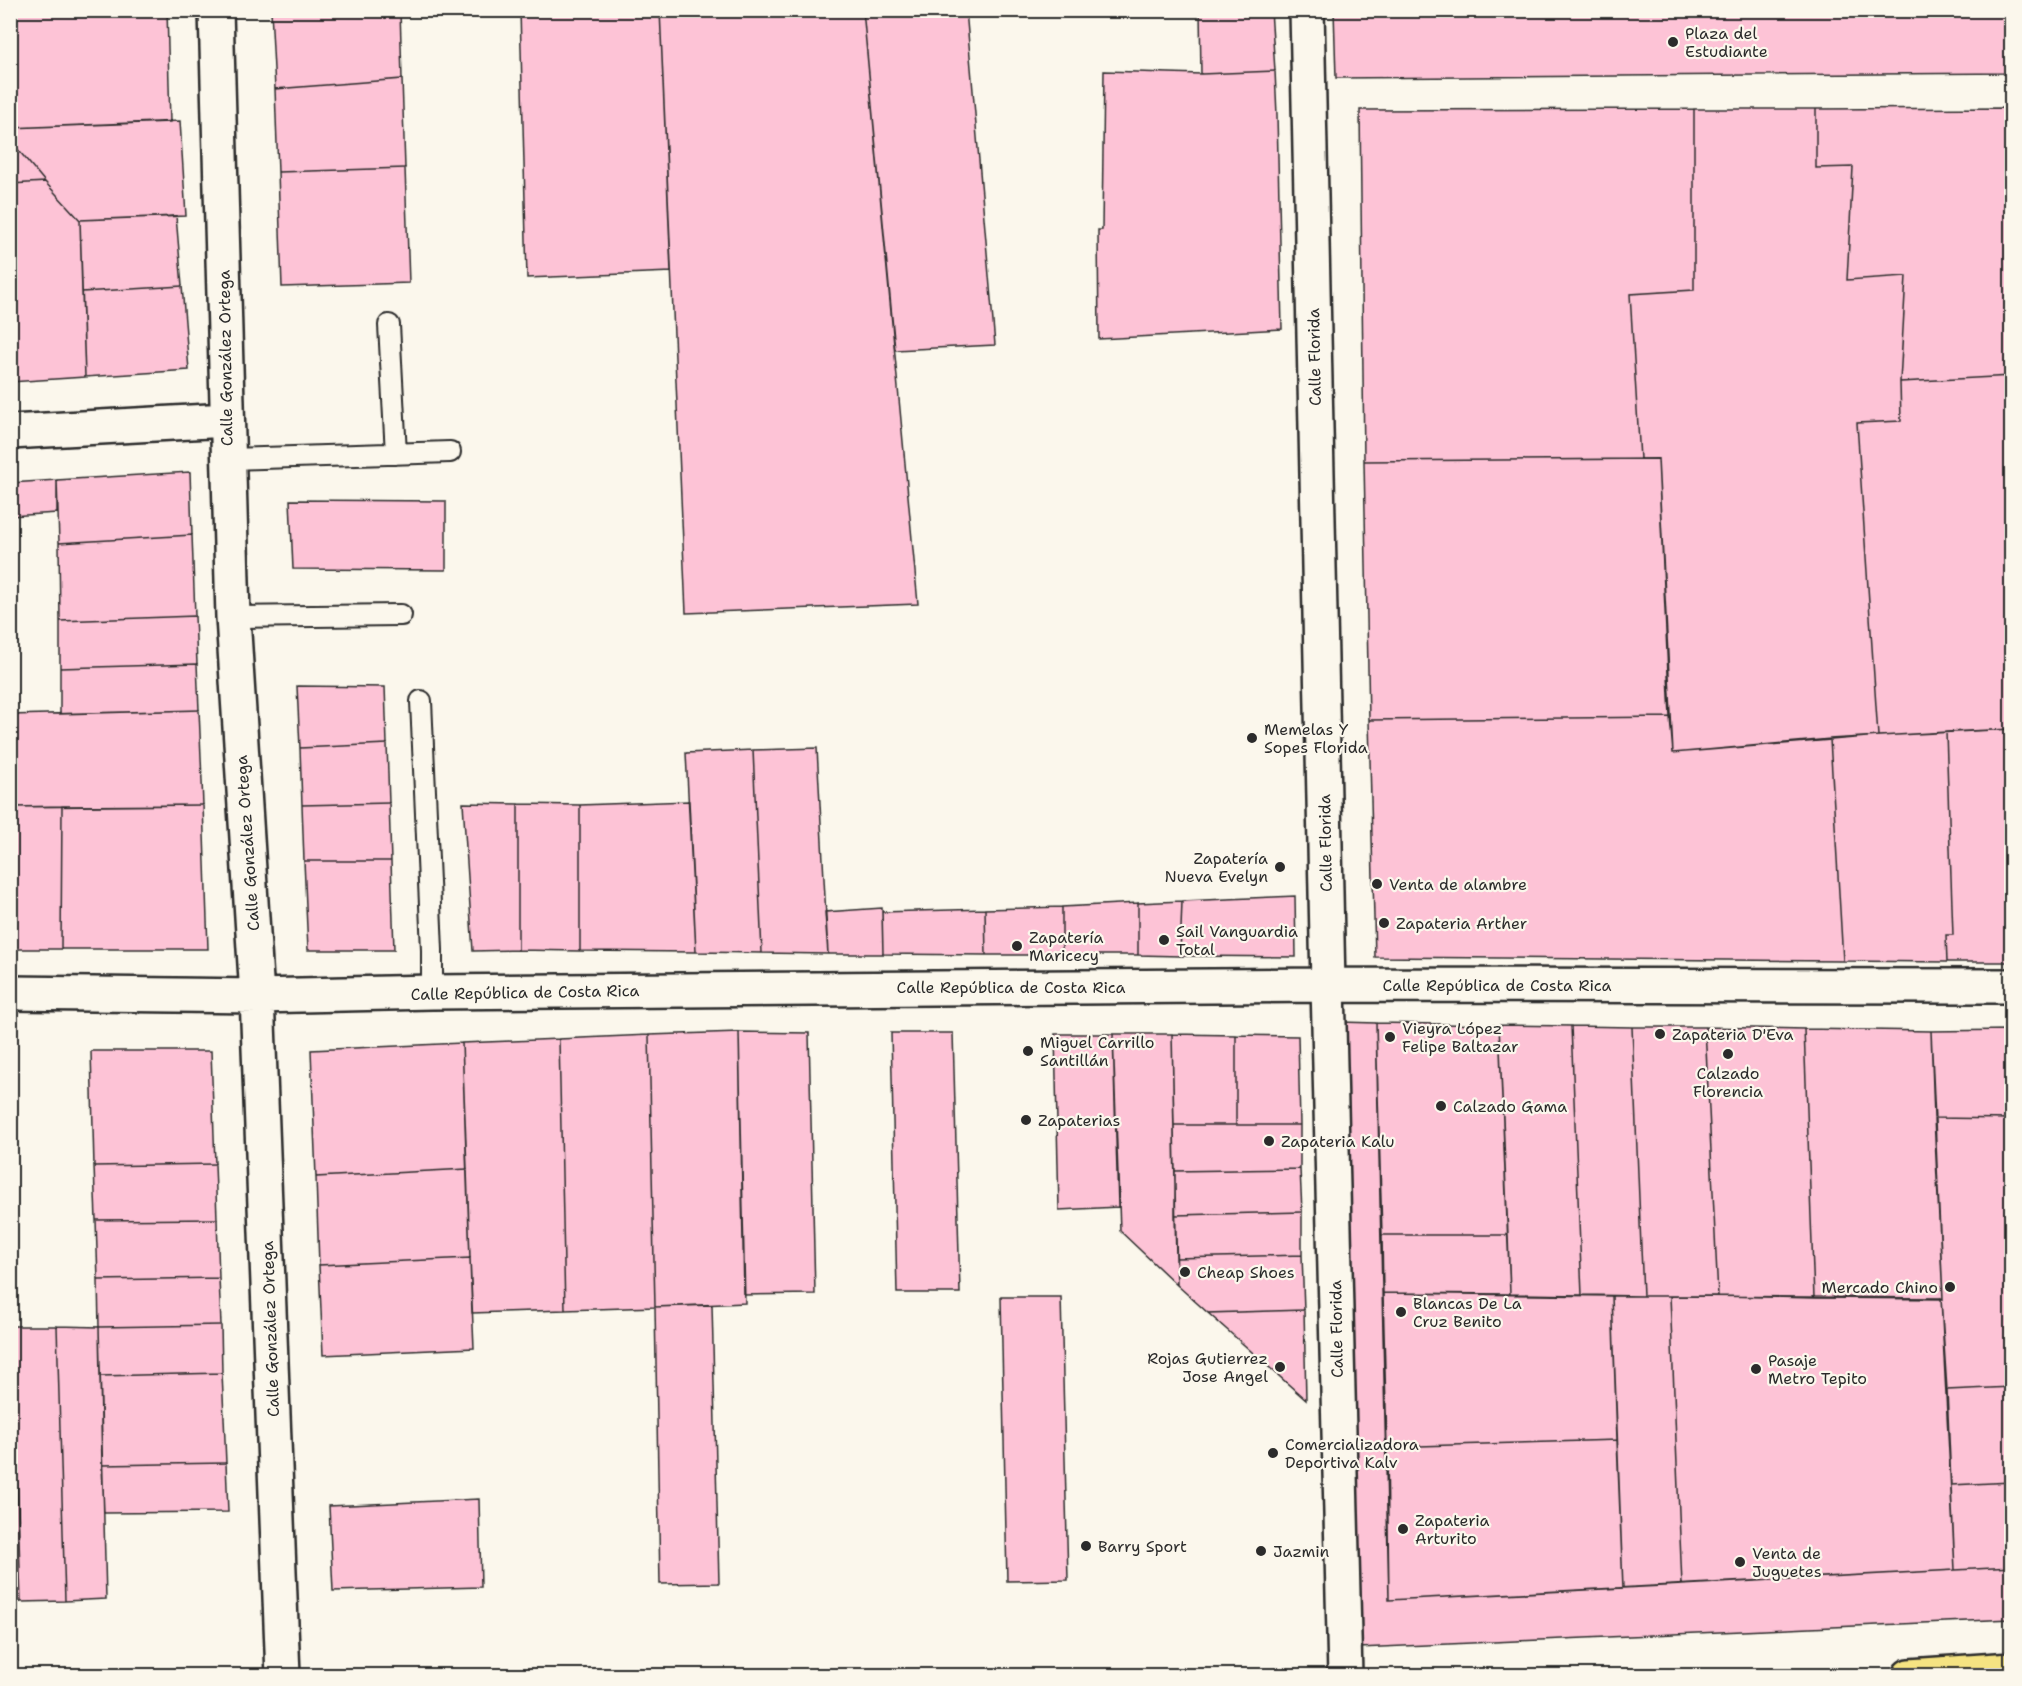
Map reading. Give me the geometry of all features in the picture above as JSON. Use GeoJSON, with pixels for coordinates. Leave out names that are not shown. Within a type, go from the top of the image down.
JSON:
{"type":"FeatureCollection","features":[{"type":"Feature","properties":{"kind":"main road"},"geometry":{"type":"LineString","coordinates":[[1909,1676],[2012,1669]]}},
{"type":"Feature","properties":{"kind":"street","name":"Calle González Ortega"},"geometry":{"type":"LineString","coordinates":[[216,10],[233,617],[257,996],[283,1676]]}},
{"type":"Feature","properties":{"kind":"street","name":"Calle Florida"},"geometry":{"type":"LineString","coordinates":[[1307,10],[1345,1676]]}},
{"type":"Feature","properties":{"kind":"street"},"geometry":{"type":"LineString","coordinates":[[10,432],[227,420]]}},
{"type":"Feature","properties":{"kind":"street","name":"Calle República de Costa Rica"},"geometry":{"type":"LineString","coordinates":[[10,993],[257,996],[432,992],[1328,985],[2012,986]]}},
{"type":"Feature","properties":{"kind":"lane"},"geometry":{"type":"LineString","coordinates":[[389,325],[396,454]]}},
{"type":"Feature","properties":{"kind":"lane"},"geometry":{"type":"LineString","coordinates":[[228,459],[450,452]]}},
{"type":"Feature","properties":{"kind":"lane"},"geometry":{"type":"LineString","coordinates":[[233,617],[401,615]]}},
{"type":"Feature","properties":{"kind":"lane"},"geometry":{"type":"LineString","coordinates":[[421,701],[432,992]]}},
{"type":"Feature","properties":{"kind":"building"},"geometry":{"type":"Polygon","coordinates":[[[10,10],[167,10],[170,122],[10,128],[10,10]]]}},
{"type":"Feature","properties":{"kind":"building"},"geometry":{"type":"Polygon","coordinates":[[[271,10],[400,10],[402,79],[275,89],[271,10]]]}},
{"type":"Feature","properties":{"kind":"building"},"geometry":{"type":"Polygon","coordinates":[[[520,10],[660,10],[671,272],[527,278],[520,10]]]}},
{"type":"Feature","properties":{"kind":"building"},"geometry":{"type":"Polygon","coordinates":[[[660,10],[863,10],[918,604],[686,613],[660,10]]]}},
{"type":"Feature","properties":{"kind":"building"},"geometry":{"type":"Polygon","coordinates":[[[863,10],[966,10],[995,345],[895,350],[863,10]]]}},
{"type":"Feature","properties":{"kind":"building"},"geometry":{"type":"Polygon","coordinates":[[[1200,10],[1271,10],[1275,71],[1201,74],[1200,10]]]}},
{"type":"Feature","properties":{"kind":"building","name":"Plaza del Estudiante"},"geometry":{"type":"Polygon","coordinates":[[[1334,10],[2012,10],[2012,73],[1336,78],[1334,10]]]}},
{"type":"Feature","properties":{"kind":"building"},"geometry":{"type":"Polygon","coordinates":[[[1104,71],[1201,74],[1275,71],[1282,329],[1099,339],[1098,230],[1102,230],[1104,71]]]}},
{"type":"Feature","properties":{"kind":"building"},"geometry":{"type":"Polygon","coordinates":[[[402,79],[405,168],[278,172],[275,89],[402,79]]]}},
{"type":"Feature","properties":{"kind":"building"},"geometry":{"type":"Polygon","coordinates":[[[2012,108],[2012,376],[1900,382],[1906,276],[1847,280],[1853,167],[1816,168],[1816,109],[2012,108]]]}},
{"type":"Feature","properties":{"kind":"building"},"geometry":{"type":"Polygon","coordinates":[[[1694,109],[1816,109],[1816,168],[1853,167],[1847,280],[1906,276],[1900,382],[1901,421],[1857,423],[1878,736],[1673,753],[1658,459],[1640,459],[1630,294],[1694,290],[1694,109]]]}},
{"type":"Feature","properties":{"kind":"building"},"geometry":{"type":"Polygon","coordinates":[[[1694,109],[1694,290],[1630,294],[1640,459],[1364,461],[1360,110],[1694,109]]]}},
{"type":"Feature","properties":{"kind":"building"},"geometry":{"type":"Polygon","coordinates":[[[180,121],[186,216],[80,220],[10,140],[10,128],[180,121]]]}},
{"type":"Feature","properties":{"kind":"building"},"geometry":{"type":"Polygon","coordinates":[[[10,140],[45,182],[10,184],[10,140]]]}},
{"type":"Feature","properties":{"kind":"building"},"geometry":{"type":"Polygon","coordinates":[[[405,168],[409,283],[282,287],[278,172],[405,168]]]}},
{"type":"Feature","properties":{"kind":"building"},"geometry":{"type":"Polygon","coordinates":[[[45,182],[80,220],[85,377],[10,382],[10,184],[45,182]]]}},
{"type":"Feature","properties":{"kind":"building"},"geometry":{"type":"Polygon","coordinates":[[[176,216],[182,286],[82,292],[80,220],[176,216]]]}},
{"type":"Feature","properties":{"kind":"building"},"geometry":{"type":"Polygon","coordinates":[[[182,286],[189,370],[85,377],[82,292],[182,286]]]}},
{"type":"Feature","properties":{"kind":"building"},"geometry":{"type":"Polygon","coordinates":[[[2012,376],[2012,729],[1878,736],[1857,423],[1901,421],[1900,382],[2012,376]]]}},
{"type":"Feature","properties":{"kind":"building"},"geometry":{"type":"Polygon","coordinates":[[[1658,459],[1670,717],[1369,720],[1364,461],[1658,459]]]}},
{"type":"Feature","properties":{"kind":"building"},"geometry":{"type":"Polygon","coordinates":[[[190,472],[192,535],[59,543],[57,480],[190,472]]]}},
{"type":"Feature","properties":{"kind":"building"},"geometry":{"type":"Polygon","coordinates":[[[57,480],[57,513],[10,516],[10,483],[57,480]]]}},
{"type":"Feature","properties":{"kind":"building"},"geometry":{"type":"Polygon","coordinates":[[[290,500],[446,501],[446,570],[293,569],[290,500]]]}},
{"type":"Feature","properties":{"kind":"building"},"geometry":{"type":"Polygon","coordinates":[[[192,535],[195,616],[60,621],[59,543],[192,535]]]}},
{"type":"Feature","properties":{"kind":"building"},"geometry":{"type":"Polygon","coordinates":[[[195,616],[197,664],[60,668],[60,621],[195,616]]]}},
{"type":"Feature","properties":{"kind":"building"},"geometry":{"type":"Polygon","coordinates":[[[197,664],[199,710],[60,714],[60,668],[197,664]]]}},
{"type":"Feature","properties":{"kind":"building"},"geometry":{"type":"Polygon","coordinates":[[[297,686],[385,687],[387,744],[300,748],[297,686]]]}},
{"type":"Feature","properties":{"kind":"building"},"geometry":{"type":"Polygon","coordinates":[[[199,710],[203,805],[10,807],[10,715],[199,710]]]}},
{"type":"Feature","properties":{"kind":"building"},"geometry":{"type":"Polygon","coordinates":[[[1670,717],[1673,753],[1830,739],[1843,961],[1375,957],[1369,720],[1670,717]]]}},
{"type":"Feature","properties":{"kind":"building"},"geometry":{"type":"Polygon","coordinates":[[[2012,729],[2012,962],[1947,962],[1946,935],[1953,935],[1946,732],[2012,729]]]}},
{"type":"Feature","properties":{"kind":"building"},"geometry":{"type":"Polygon","coordinates":[[[1946,732],[1953,935],[1946,935],[1947,962],[1843,961],[1830,739],[1946,732]]]}},
{"type":"Feature","properties":{"kind":"building"},"geometry":{"type":"Polygon","coordinates":[[[387,744],[389,803],[302,805],[300,748],[387,744]]]}},
{"type":"Feature","properties":{"kind":"building"},"geometry":{"type":"Polygon","coordinates":[[[817,748],[828,954],[762,953],[753,750],[817,748]]]}},
{"type":"Feature","properties":{"kind":"building"},"geometry":{"type":"Polygon","coordinates":[[[753,750],[762,953],[696,952],[686,753],[753,750]]]}},
{"type":"Feature","properties":{"kind":"building"},"geometry":{"type":"Polygon","coordinates":[[[689,801],[696,952],[580,951],[580,805],[689,801]]]}},
{"type":"Feature","properties":{"kind":"building"},"geometry":{"type":"Polygon","coordinates":[[[389,803],[391,861],[304,861],[302,805],[389,803]]]}},
{"type":"Feature","properties":{"kind":"building"},"geometry":{"type":"Polygon","coordinates":[[[463,803],[518,804],[518,950],[473,951],[463,803]]]}},
{"type":"Feature","properties":{"kind":"building"},"geometry":{"type":"Polygon","coordinates":[[[518,804],[580,805],[580,951],[518,950],[518,804]]]}},
{"type":"Feature","properties":{"kind":"building"},"geometry":{"type":"Polygon","coordinates":[[[203,805],[208,949],[61,949],[62,806],[203,805]]]}},
{"type":"Feature","properties":{"kind":"building"},"geometry":{"type":"Polygon","coordinates":[[[62,806],[61,949],[15,949],[14,807],[62,806]]]}},
{"type":"Feature","properties":{"kind":"building"},"geometry":{"type":"Polygon","coordinates":[[[10,807],[14,807],[15,949],[10,949],[10,807]]]}},
{"type":"Feature","properties":{"kind":"building"},"geometry":{"type":"Polygon","coordinates":[[[304,861],[391,861],[394,950],[308,950],[304,861]]]}},
{"type":"Feature","properties":{"kind":"building"},"geometry":{"type":"Polygon","coordinates":[[[1295,896],[1296,957],[1180,956],[1182,901],[1295,896]]]}},
{"type":"Feature","properties":{"kind":"building"},"geometry":{"type":"Polygon","coordinates":[[[1182,901],[1180,956],[1138,955],[1138,903],[1182,901]]]}},
{"type":"Feature","properties":{"kind":"building"},"geometry":{"type":"Polygon","coordinates":[[[1138,903],[1138,955],[1062,955],[1062,907],[1138,903]]]}},
{"type":"Feature","properties":{"kind":"building"},"geometry":{"type":"Polygon","coordinates":[[[1062,907],[1062,955],[986,955],[985,909],[1062,907]]]}},
{"type":"Feature","properties":{"kind":"building"},"geometry":{"type":"Polygon","coordinates":[[[882,908],[883,954],[828,954],[825,912],[882,908]]]}},
{"type":"Feature","properties":{"kind":"building"},"geometry":{"type":"Polygon","coordinates":[[[985,909],[986,955],[883,954],[882,912],[985,909]]]}},
{"type":"Feature","properties":{"kind":"building"},"geometry":{"type":"Polygon","coordinates":[[[1340,1022],[1376,1023],[1389,1600],[2012,1567],[2012,1619],[1359,1648],[1340,1022]]]}},
{"type":"Feature","properties":{"kind":"building"},"geometry":{"type":"Polygon","coordinates":[[[1376,1023],[1499,1025],[1508,1235],[1382,1235],[1376,1023]]]}},
{"type":"Feature","properties":{"kind":"building"},"geometry":{"type":"Polygon","coordinates":[[[1499,1025],[1571,1026],[1582,1295],[1510,1294],[1499,1025]]]}},
{"type":"Feature","properties":{"kind":"building"},"geometry":{"type":"Polygon","coordinates":[[[1571,1026],[1632,1027],[1643,1296],[1582,1295],[1571,1026]]]}},
{"type":"Feature","properties":{"kind":"building"},"geometry":{"type":"Polygon","coordinates":[[[1632,1027],[1705,1027],[1718,1296],[1643,1296],[1632,1027]]]}},
{"type":"Feature","properties":{"kind":"building"},"geometry":{"type":"Polygon","coordinates":[[[1705,1027],[1804,1029],[1814,1298],[1718,1296],[1705,1027]]]}},
{"type":"Feature","properties":{"kind":"building"},"geometry":{"type":"Polygon","coordinates":[[[1804,1029],[1931,1031],[1943,1299],[1814,1298],[1804,1029]]]}},
{"type":"Feature","properties":{"kind":"building"},"geometry":{"type":"Polygon","coordinates":[[[2012,1030],[2012,1119],[1934,1118],[1931,1031],[2012,1030]]]}},
{"type":"Feature","properties":{"kind":"building"},"geometry":{"type":"Polygon","coordinates":[[[739,1032],[745,1303],[655,1307],[649,1035],[739,1032]]]}},
{"type":"Feature","properties":{"kind":"building"},"geometry":{"type":"Polygon","coordinates":[[[739,1032],[809,1033],[815,1294],[744,1295],[739,1032]]]}},
{"type":"Feature","properties":{"kind":"building"},"geometry":{"type":"Polygon","coordinates":[[[891,1033],[953,1033],[960,1293],[897,1293],[891,1033]]]}},
{"type":"Feature","properties":{"kind":"building"},"geometry":{"type":"Polygon","coordinates":[[[1055,1034],[1113,1034],[1118,1207],[1059,1210],[1055,1034]]]}},
{"type":"Feature","properties":{"kind":"building"},"geometry":{"type":"Polygon","coordinates":[[[1113,1034],[1172,1034],[1177,1285],[1120,1231],[1113,1034]]]}},
{"type":"Feature","properties":{"kind":"building"},"geometry":{"type":"Polygon","coordinates":[[[1172,1034],[1236,1035],[1236,1125],[1174,1125],[1172,1034]]]}},
{"type":"Feature","properties":{"kind":"building"},"geometry":{"type":"Polygon","coordinates":[[[649,1035],[655,1307],[565,1310],[559,1039],[649,1035]]]}},
{"type":"Feature","properties":{"kind":"building"},"geometry":{"type":"Polygon","coordinates":[[[1236,1035],[1298,1036],[1300,1125],[1236,1125],[1236,1035]]]}},
{"type":"Feature","properties":{"kind":"building"},"geometry":{"type":"Polygon","coordinates":[[[559,1039],[565,1310],[472,1313],[462,1043],[559,1039]]]}},
{"type":"Feature","properties":{"kind":"building"},"geometry":{"type":"Polygon","coordinates":[[[462,1043],[467,1169],[316,1177],[311,1050],[462,1043]]]}},
{"type":"Feature","properties":{"kind":"building"},"geometry":{"type":"Polygon","coordinates":[[[91,1051],[211,1051],[215,1164],[94,1166],[91,1051]]]}},
{"type":"Feature","properties":{"kind":"building"},"geometry":{"type":"Polygon","coordinates":[[[1934,1118],[2012,1119],[2012,1387],[1947,1390],[1934,1118]]]}},
{"type":"Feature","properties":{"kind":"building"},"geometry":{"type":"Polygon","coordinates":[[[1174,1125],[1300,1125],[1300,1169],[1175,1171],[1174,1125]]]}},
{"type":"Feature","properties":{"kind":"building"},"geometry":{"type":"Polygon","coordinates":[[[215,1164],[217,1219],[96,1220],[94,1166],[215,1164]]]}},
{"type":"Feature","properties":{"kind":"building"},"geometry":{"type":"Polygon","coordinates":[[[467,1169],[470,1258],[319,1265],[316,1177],[467,1169]]]}},
{"type":"Feature","properties":{"kind":"building"},"geometry":{"type":"Polygon","coordinates":[[[1300,1169],[1302,1212],[1175,1215],[1175,1171],[1300,1169]]]}},
{"type":"Feature","properties":{"kind":"building"},"geometry":{"type":"Polygon","coordinates":[[[1302,1212],[1302,1255],[1176,1258],[1175,1215],[1302,1212]]]}},
{"type":"Feature","properties":{"kind":"building"},"geometry":{"type":"Polygon","coordinates":[[[217,1219],[219,1278],[98,1280],[96,1220],[217,1219]]]}},
{"type":"Feature","properties":{"kind":"building"},"geometry":{"type":"Polygon","coordinates":[[[1382,1235],[1508,1235],[1510,1294],[1383,1293],[1382,1235]]]}},
{"type":"Feature","properties":{"kind":"building"},"geometry":{"type":"Polygon","coordinates":[[[1302,1255],[1304,1310],[1208,1313],[1177,1285],[1176,1258],[1302,1255]]]}},
{"type":"Feature","properties":{"kind":"building"},"geometry":{"type":"Polygon","coordinates":[[[470,1258],[474,1348],[323,1355],[319,1265],[470,1258]]]}},
{"type":"Feature","properties":{"kind":"building"},"geometry":{"type":"Polygon","coordinates":[[[219,1278],[221,1325],[99,1327],[98,1280],[219,1278]]]}},
{"type":"Feature","properties":{"kind":"building"},"geometry":{"type":"Polygon","coordinates":[[[1383,1293],[1612,1296],[1617,1440],[1387,1447],[1383,1293]]]}},
{"type":"Feature","properties":{"kind":"building"},"geometry":{"type":"Polygon","coordinates":[[[1612,1296],[1670,1296],[1682,1585],[1623,1588],[1612,1296]]]}},
{"type":"Feature","properties":{"kind":"building"},"geometry":{"type":"Polygon","coordinates":[[[1670,1296],[1941,1298],[1955,1570],[1682,1585],[1670,1296]]]}},
{"type":"Feature","properties":{"kind":"building"},"geometry":{"type":"Polygon","coordinates":[[[1001,1297],[1061,1297],[1068,1580],[1007,1581],[1001,1297]]]}},
{"type":"Feature","properties":{"kind":"building"},"geometry":{"type":"Polygon","coordinates":[[[712,1305],[719,1583],[660,1584],[655,1307],[712,1305]]]}},
{"type":"Feature","properties":{"kind":"building"},"geometry":{"type":"Polygon","coordinates":[[[1304,1310],[1306,1400],[1208,1313],[1304,1310]]]}},
{"type":"Feature","properties":{"kind":"building"},"geometry":{"type":"Polygon","coordinates":[[[221,1325],[222,1373],[100,1376],[99,1327],[221,1325]]]}},
{"type":"Feature","properties":{"kind":"building"},"geometry":{"type":"Polygon","coordinates":[[[10,1326],[12,1326],[14,1404],[10,1404],[10,1326]]]}},
{"type":"Feature","properties":{"kind":"building"},"geometry":{"type":"Polygon","coordinates":[[[12,1326],[57,1326],[65,1601],[21,1602],[12,1326]]]}},
{"type":"Feature","properties":{"kind":"building"},"geometry":{"type":"Polygon","coordinates":[[[57,1326],[99,1327],[106,1599],[65,1601],[57,1326]]]}},
{"type":"Feature","properties":{"kind":"building"},"geometry":{"type":"Polygon","coordinates":[[[222,1373],[226,1463],[102,1465],[100,1376],[222,1373]]]}},
{"type":"Feature","properties":{"kind":"building"},"geometry":{"type":"Polygon","coordinates":[[[2012,1387],[2012,1482],[1951,1485],[1947,1390],[2012,1387]]]}},
{"type":"Feature","properties":{"kind":"building"},"geometry":{"type":"Polygon","coordinates":[[[10,1404],[14,1404],[17,1475],[10,1475],[10,1404]]]}},
{"type":"Feature","properties":{"kind":"building"},"geometry":{"type":"Polygon","coordinates":[[[1617,1440],[1623,1588],[1389,1600],[1387,1447],[1617,1440]]]}},
{"type":"Feature","properties":{"kind":"building"},"geometry":{"type":"Polygon","coordinates":[[[226,1463],[228,1512],[104,1513],[102,1465],[226,1463]]]}},
{"type":"Feature","properties":{"kind":"building"},"geometry":{"type":"Polygon","coordinates":[[[10,1475],[17,1475],[21,1602],[10,1603],[10,1475]]]}},
{"type":"Feature","properties":{"kind":"building"},"geometry":{"type":"Polygon","coordinates":[[[2012,1482],[2012,1567],[1955,1570],[1951,1485],[2012,1482]]]}},
{"type":"Feature","properties":{"kind":"building"},"geometry":{"type":"Polygon","coordinates":[[[479,1499],[481,1587],[333,1591],[329,1506],[479,1499]]]}},
{"type":"Feature","properties":{"kind":"place","name":"Plaza del Estudiante"},"geometry":{"type":"Point","coordinates":[1673,42]}},
{"type":"Feature","properties":{"kind":"place","name":"Memelas Y Sopes Florida"},"geometry":{"type":"Point","coordinates":[1252,738]}},
{"type":"Feature","properties":{"kind":"place","name":"Zapatería Nueva Evelyn"},"geometry":{"type":"Point","coordinates":[1280,867]}},
{"type":"Feature","properties":{"kind":"place","name":"Venta de alambre"},"geometry":{"type":"Point","coordinates":[1377,884]}},
{"type":"Feature","properties":{"kind":"place","name":"Zapateria Arther"},"geometry":{"type":"Point","coordinates":[1384,923]}},
{"type":"Feature","properties":{"kind":"place","name":"Sail Vanguardia Total"},"geometry":{"type":"Point","coordinates":[1164,940]}},
{"type":"Feature","properties":{"kind":"place","name":"Zapatería Maricecy"},"geometry":{"type":"Point","coordinates":[1017,946]}},
{"type":"Feature","properties":{"kind":"place","name":"Zapateria D'Eva"},"geometry":{"type":"Point","coordinates":[1660,1034]}},
{"type":"Feature","properties":{"kind":"place","name":"Vieyra López Felipe Baltazar"},"geometry":{"type":"Point","coordinates":[1390,1037]}},
{"type":"Feature","properties":{"kind":"place","name":"Miguel Carrillo Santillán"},"geometry":{"type":"Point","coordinates":[1028,1051]}},
{"type":"Feature","properties":{"kind":"place","name":"Calzado Florencia"},"geometry":{"type":"Point","coordinates":[1728,1054]}},
{"type":"Feature","properties":{"kind":"place","name":"Calzado Gama"},"geometry":{"type":"Point","coordinates":[1441,1106]}},
{"type":"Feature","properties":{"kind":"place","name":"Zapaterias"},"geometry":{"type":"Point","coordinates":[1026,1120]}},
{"type":"Feature","properties":{"kind":"place","name":"Zapateria Kalu"},"geometry":{"type":"Point","coordinates":[1269,1141]}},
{"type":"Feature","properties":{"kind":"place","name":"Cheap Shoes"},"geometry":{"type":"Point","coordinates":[1185,1272]}},
{"type":"Feature","properties":{"kind":"place","name":"Mercado Chino"},"geometry":{"type":"Point","coordinates":[1950,1287]}},
{"type":"Feature","properties":{"kind":"place","name":"Blancas De La Cruz Benito"},"geometry":{"type":"Point","coordinates":[1401,1312]}},
{"type":"Feature","properties":{"kind":"place","name":"Rojas Gutierrez Jose Angel"},"geometry":{"type":"Point","coordinates":[1280,1367]}},
{"type":"Feature","properties":{"kind":"place","name":"Pasaje Metro Tepito"},"geometry":{"type":"Point","coordinates":[1756,1369]}},
{"type":"Feature","properties":{"kind":"place","name":"Comercializadora Deportiva Kalv"},"geometry":{"type":"Point","coordinates":[1273,1453]}},
{"type":"Feature","properties":{"kind":"place","name":"Zapateria Arturito"},"geometry":{"type":"Point","coordinates":[1403,1529]}},
{"type":"Feature","properties":{"kind":"place","name":"Barry Sport"},"geometry":{"type":"Point","coordinates":[1086,1546]}},
{"type":"Feature","properties":{"kind":"place","name":"Jazmin"},"geometry":{"type":"Point","coordinates":[1261,1551]}},
{"type":"Feature","properties":{"kind":"place","name":"Venta de Juguetes"},"geometry":{"type":"Point","coordinates":[1740,1562]}}]}
